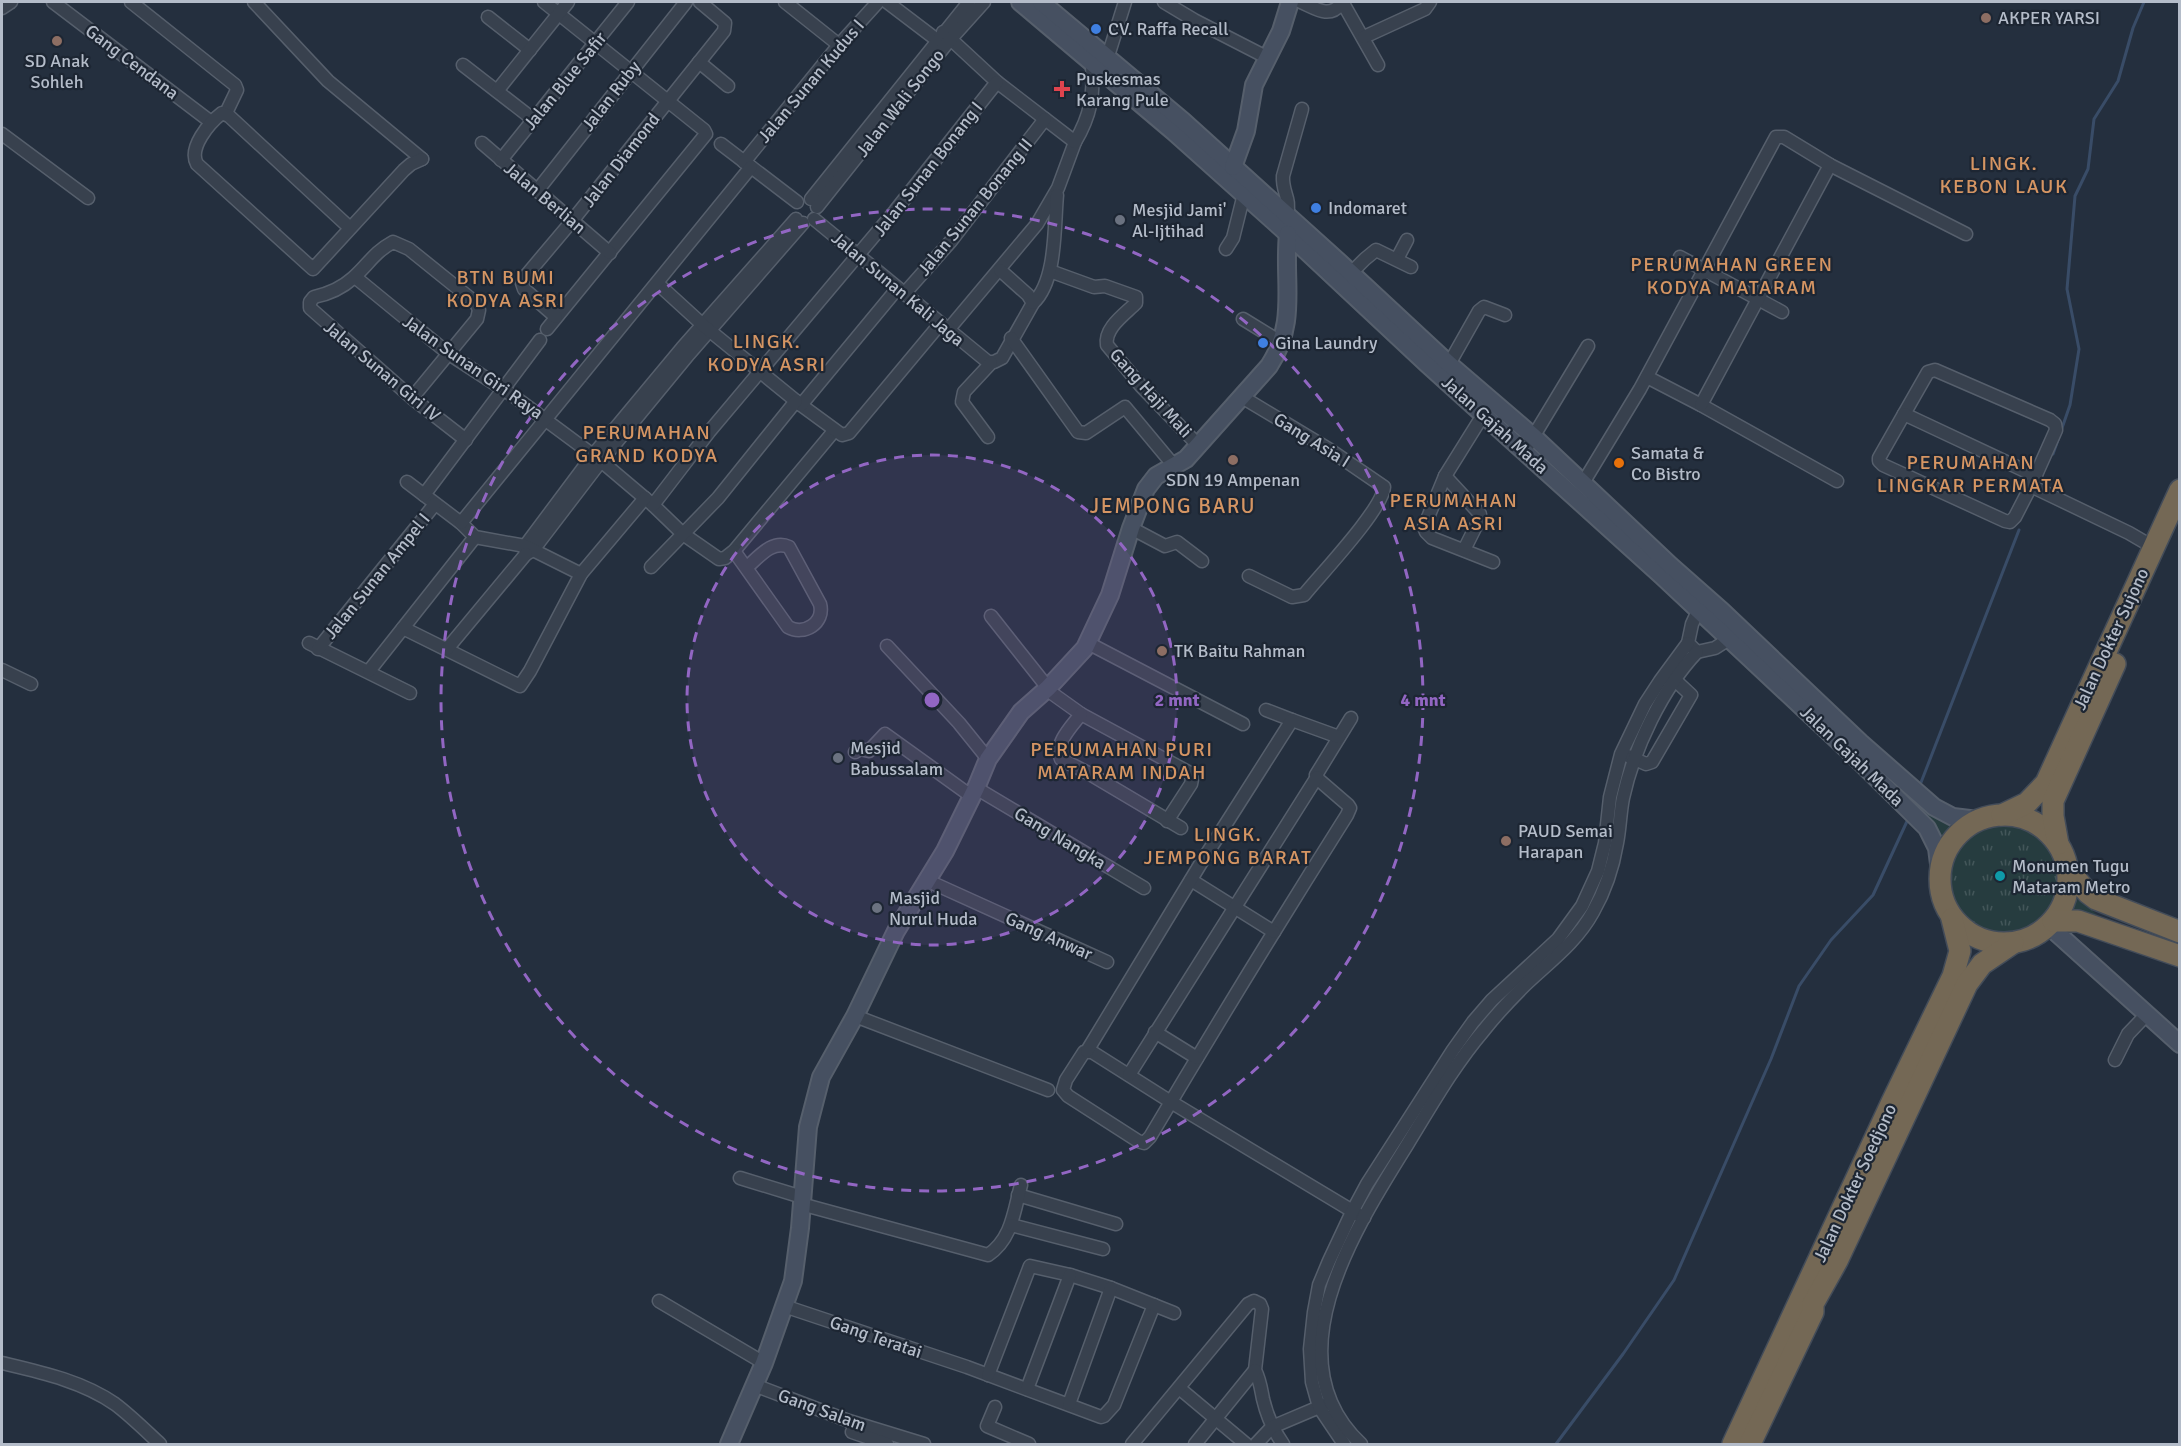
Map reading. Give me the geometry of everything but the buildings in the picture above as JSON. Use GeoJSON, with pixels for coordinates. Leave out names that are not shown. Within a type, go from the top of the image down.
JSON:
{"type":"FeatureCollection","features":[{"type":"Feature","properties":{"kind":"highway","name":"Jalan Dokter Sujono"},"geometry":{"type":"LineString","coordinates":[[2002,815],[2024,805],[2043,788],[2098,684],[2153,547],[2180,490]]}},
{"type":"Feature","properties":{"kind":"highway"},"geometry":{"type":"LineString","coordinates":[[2058,844],[2047,831],[2034,822],[2018,816],[2002,815],[1978,820],[1956,836],[1946,853],[1940,872],[1940,889],[1944,904],[1952,919],[1979,940],[1996,944],[2013,944],[2032,937],[2051,923],[2062,906],[2068,889],[2068,870],[2058,844],[2053,801],[2098,684],[2180,519]]}},
{"type":"Feature","properties":{"kind":"highway"},"geometry":{"type":"LineString","coordinates":[[2068,870],[2096,899],[2180,932]]}},
{"type":"Feature","properties":{"kind":"highway","name":"Jalan Dokter Soedjono"},"geometry":{"type":"LineString","coordinates":[[1745,1439],[1892,1102],[1957,966],[1960,946],[1952,919]]}},
{"type":"Feature","properties":{"kind":"highway"},"geometry":{"type":"LineString","coordinates":[[2051,923],[2078,921],[2180,956]]}},
{"type":"Feature","properties":{"kind":"highway","name":"Jalan Dokter Soedjono"},"geometry":{"type":"LineString","coordinates":[[1758,1412],[1813,1312],[1813,1304],[1837,1261],[1967,984],[1982,964],[2013,944]]}},
{"type":"Feature","properties":{"kind":"main road","name":"Jalan Gajah Mada"},"geometry":{"type":"LineString","coordinates":[[1020,2],[1046,12],[1108,56],[1244,194],[1288,234],[1340,269],[1534,437],[1717,617],[1934,807],[1953,817],[1978,820]]}},
{"type":"Feature","properties":{"kind":"main road"},"geometry":{"type":"LineString","coordinates":[[1233,167],[1246,131],[1254,85],[1281,32],[1290,2]]}},
{"type":"Feature","properties":{"kind":"main road","name":"Jalan Gajah Mada"},"geometry":{"type":"LineString","coordinates":[[1046,12],[1092,64],[1233,167],[1287,215],[1483,415],[1698,611],[1717,617],[1729,639],[1927,828],[1937,848],[1940,872]]}},
{"type":"Feature","properties":{"kind":"main road"},"geometry":{"type":"LineString","coordinates":[[729,1444],[793,1281],[798,1198],[808,1127],[821,1077],[855,1016],[896,931],[945,851],[988,759],[1021,712],[1080,656],[1088,643],[1110,595],[1142,497],[1151,482],[1156,476],[1186,459],[1269,366],[1282,343],[1289,306],[1288,234]]}},
{"type":"Feature","properties":{"kind":"main road"},"geometry":{"type":"LineString","coordinates":[[2051,923],[2180,1044]]}},
{"type":"Feature","properties":{"kind":"street"},"geometry":{"type":"LineString","coordinates":[[2,8],[11,2]]}},
{"type":"Feature","properties":{"kind":"street","name":"Gang Cendana"},"geometry":{"type":"LineString","coordinates":[[53,2],[211,122]]}},
{"type":"Feature","properties":{"kind":"street"},"geometry":{"type":"LineString","coordinates":[[131,2],[235,85],[236,95],[228,114]]}},
{"type":"Feature","properties":{"kind":"street"},"geometry":{"type":"LineString","coordinates":[[254,2],[328,81],[422,159],[404,170],[313,269],[194,159],[194,151],[211,122],[222,113],[228,114],[350,228]]}},
{"type":"Feature","properties":{"kind":"street"},"geometry":{"type":"LineString","coordinates":[[544,2],[668,100],[706,134],[547,329]]}},
{"type":"Feature","properties":{"kind":"street"},"geometry":{"type":"LineString","coordinates":[[497,91],[568,2]]}},
{"type":"Feature","properties":{"kind":"street","name":"Jalan Blue Safir"},"geometry":{"type":"LineString","coordinates":[[501,160],[628,2]]}},
{"type":"Feature","properties":{"kind":"street","name":"Jalan Ruby"},"geometry":{"type":"LineString","coordinates":[[537,191],[686,2]]}},
{"type":"Feature","properties":{"kind":"street","name":"Jalan Diamond"},"geometry":{"type":"LineString","coordinates":[[556,317],[524,289],[522,283],[524,278],[724,31],[726,25],[724,21],[700,2]]}},
{"type":"Feature","properties":{"kind":"street"},"geometry":{"type":"LineString","coordinates":[[785,2],[840,45]]}},
{"type":"Feature","properties":{"kind":"street","name":"Jalan Sunan Kudus I"},"geometry":{"type":"LineString","coordinates":[[461,523],[545,418],[658,284],[747,164],[840,45],[878,2]]}},
{"type":"Feature","properties":{"kind":"street"},"geometry":{"type":"LineString","coordinates":[[887,2],[944,37],[997,82],[1075,142]]}},
{"type":"Feature","properties":{"kind":"street","name":"Jalan Wali Songo"},"geometry":{"type":"LineString","coordinates":[[447,649],[528,550],[682,348],[808,213],[969,2]]}},
{"type":"Feature","properties":{"kind":"street","name":"Jalan Wali Songo"},"geometry":{"type":"LineString","coordinates":[[944,37],[984,2]]}},
{"type":"Feature","properties":{"kind":"street"},"geometry":{"type":"LineString","coordinates":[[1108,56],[1125,2]]}},
{"type":"Feature","properties":{"kind":"street"},"geometry":{"type":"LineString","coordinates":[[1164,2],[1268,58]]}},
{"type":"Feature","properties":{"kind":"street"},"geometry":{"type":"LineString","coordinates":[[1301,2],[1327,13],[1335,11],[1344,4],[1369,35],[1378,64]]}},
{"type":"Feature","properties":{"kind":"street"},"geometry":{"type":"LineString","coordinates":[[1369,35],[1425,9],[1430,2]]}},
{"type":"Feature","properties":{"kind":"street"},"geometry":{"type":"LineString","coordinates":[[488,17],[530,50]]}},
{"type":"Feature","properties":{"kind":"street"},"geometry":{"type":"LineString","coordinates":[[699,62],[728,86]]}},
{"type":"Feature","properties":{"kind":"street"},"geometry":{"type":"LineString","coordinates":[[658,284],[759,371],[834,431],[842,435],[850,432],[944,327],[999,270],[1037,224],[1058,188],[1075,142],[1084,127],[1092,99],[1094,83],[1092,64]]}},
{"type":"Feature","properties":{"kind":"street"},"geometry":{"type":"LineString","coordinates":[[463,65],[534,120]]}},
{"type":"Feature","properties":{"kind":"street","name":"Jalan Sunan Bonang I"},"geometry":{"type":"LineString","coordinates":[[447,649],[520,686],[530,672],[581,574],[649,502],[859,255],[997,82]]}},
{"type":"Feature","properties":{"kind":"street"},"geometry":{"type":"LineString","coordinates":[[1287,215],[1289,200],[1283,188],[1283,176],[1302,109]]}},
{"type":"Feature","properties":{"kind":"street","name":"Jalan Sunan Bonang II"},"geometry":{"type":"LineString","coordinates":[[651,567],[718,498],[799,403],[901,291],[951,241],[1045,119]]}},
{"type":"Feature","properties":{"kind":"street"},"geometry":{"type":"LineString","coordinates":[[2,134],[88,198]]}},
{"type":"Feature","properties":{"kind":"street"},"geometry":{"type":"LineString","coordinates":[[1583,483],[1647,377],[1776,137],[1780,136],[1830,165],[1966,234]]}},
{"type":"Feature","properties":{"kind":"street","name":"Jalan Berlian"},"geometry":{"type":"LineString","coordinates":[[482,143],[610,253]]}},
{"type":"Feature","properties":{"kind":"street"},"geometry":{"type":"LineString","coordinates":[[721,144],[797,202],[793,210],[808,213]]}},
{"type":"Feature","properties":{"kind":"street"},"geometry":{"type":"LineString","coordinates":[[1701,405],[1830,165]]}},
{"type":"Feature","properties":{"kind":"street"},"geometry":{"type":"LineString","coordinates":[[988,437],[962,402],[964,392],[986,360],[1002,358],[1011,338],[1042,292],[1050,271],[1058,188]]}},
{"type":"Feature","properties":{"kind":"street"},"geometry":{"type":"LineString","coordinates":[[1226,249],[1233,238],[1244,194]]}},
{"type":"Feature","properties":{"kind":"street","name":"Jalan Sunan Kali Jaga"},"geometry":{"type":"LineString","coordinates":[[808,213],[986,360]]}},
{"type":"Feature","properties":{"kind":"street"},"geometry":{"type":"LineString","coordinates":[[1397,259],[1407,240]]}},
{"type":"Feature","properties":{"kind":"street"},"geometry":{"type":"LineString","coordinates":[[355,277],[378,250],[393,242],[405,246],[422,259],[476,303],[479,308],[478,317],[412,398]]}},
{"type":"Feature","properties":{"kind":"street"},"geometry":{"type":"LineString","coordinates":[[1340,269],[1376,250],[1411,267]]}},
{"type":"Feature","properties":{"kind":"street"},"geometry":{"type":"LineString","coordinates":[[1680,256],[1782,312]]}},
{"type":"Feature","properties":{"kind":"street"},"geometry":{"type":"LineString","coordinates":[[999,270],[1028,295],[1033,303]]}},
{"type":"Feature","properties":{"kind":"street","name":"Gang Haji Mali"},"geometry":{"type":"LineString","coordinates":[[1050,271],[1094,287],[1105,286],[1136,297],[1136,303],[1108,331],[1107,345],[1198,446]]}},
{"type":"Feature","properties":{"kind":"street","name":"Jalan Sunan Giri IV"},"geometry":{"type":"LineString","coordinates":[[355,277],[332,292],[314,297],[310,304],[312,311],[412,398],[466,440]]}},
{"type":"Feature","properties":{"kind":"street","name":"Jalan Sunan Giri Raya"},"geometry":{"type":"LineString","coordinates":[[355,277],[449,354],[545,418],[597,458],[683,534],[722,559],[734,551]]}},
{"type":"Feature","properties":{"kind":"street"},"geometry":{"type":"LineString","coordinates":[[1449,364],[1479,311],[1484,307],[1505,315]]}},
{"type":"Feature","properties":{"kind":"street"},"geometry":{"type":"LineString","coordinates":[[1243,319],[1282,343]]}},
{"type":"Feature","properties":{"kind":"street"},"geometry":{"type":"LineString","coordinates":[[1011,338],[1078,432],[1086,433],[1125,407],[1175,467]]}},
{"type":"Feature","properties":{"kind":"street"},"geometry":{"type":"LineString","coordinates":[[424,495],[540,340]]}},
{"type":"Feature","properties":{"kind":"street"},"geometry":{"type":"LineString","coordinates":[[1524,452],[1588,346]]}},
{"type":"Feature","properties":{"kind":"street"},"geometry":{"type":"LineString","coordinates":[[1935,370],[2055,424],[2056,430],[2034,481],[2015,517],[2008,522],[1883,465],[1879,458],[1928,372],[1935,370]]}},
{"type":"Feature","properties":{"kind":"street"},"geometry":{"type":"LineString","coordinates":[[1647,377],[1837,481]]}},
{"type":"Feature","properties":{"kind":"street","name":"Gang Asia I"},"geometry":{"type":"LineString","coordinates":[[1242,397],[1279,418],[1384,487],[1382,497],[1363,524],[1304,595],[1292,597],[1249,576]]}},
{"type":"Feature","properties":{"kind":"street"},"geometry":{"type":"LineString","coordinates":[[1904,414],[2034,481],[2153,547]]}},
{"type":"Feature","properties":{"kind":"street"},"geometry":{"type":"LineString","coordinates":[[1483,415],[1445,476],[1424,528],[1430,537],[1493,562]]}},
{"type":"Feature","properties":{"kind":"street"},"geometry":{"type":"LineString","coordinates":[[746,568],[771,547],[778,544],[789,547],[821,607],[819,620],[801,631],[788,627],[746,568],[734,551],[834,431]]}},
{"type":"Feature","properties":{"kind":"street"},"geometry":{"type":"LineString","coordinates":[[1445,476],[1480,514],[1464,550]]}},
{"type":"Feature","properties":{"kind":"street"},"geometry":{"type":"LineString","coordinates":[[407,482],[461,523],[475,537],[528,550],[581,574]]}},
{"type":"Feature","properties":{"kind":"street","name":"Jalan Sunan Ampel I"},"geometry":{"type":"LineString","coordinates":[[369,671],[313,646],[435,504]]}},
{"type":"Feature","properties":{"kind":"street"},"geometry":{"type":"LineString","coordinates":[[1131,528],[1165,546],[1177,542],[1202,561]]}},
{"type":"Feature","properties":{"kind":"street"},"geometry":{"type":"LineString","coordinates":[[410,693],[369,671],[475,537]]}},
{"type":"Feature","properties":{"kind":"street"},"geometry":{"type":"LineString","coordinates":[[1628,756],[1676,681],[1693,647],[1692,624],[1698,611]]}},
{"type":"Feature","properties":{"kind":"street"},"geometry":{"type":"LineString","coordinates":[[991,616],[1047,688],[1081,714],[1190,773],[1191,784],[1167,821]]}},
{"type":"Feature","properties":{"kind":"street"},"geometry":{"type":"LineString","coordinates":[[404,628],[447,649]]}},
{"type":"Feature","properties":{"kind":"street"},"geometry":{"type":"LineString","coordinates":[[1361,1444],[1325,1405],[1321,1350],[1326,1311],[1333,1284],[1364,1218],[1458,1053],[1473,1022],[1492,1000],[1558,939],[1573,921],[1610,850],[1610,797],[1628,756],[1646,704],[1659,681],[1693,647],[1715,648],[1729,639]]}},
{"type":"Feature","properties":{"kind":"street"},"geometry":{"type":"LineString","coordinates":[[1088,643],[1243,724]]}},
{"type":"Feature","properties":{"kind":"street"},"geometry":{"type":"LineString","coordinates":[[887,646],[959,723],[988,759]]}},
{"type":"Feature","properties":{"kind":"street"},"geometry":{"type":"LineString","coordinates":[[2,670],[30,684]]}},
{"type":"Feature","properties":{"kind":"street"},"geometry":{"type":"LineString","coordinates":[[1628,756],[1649,765],[1690,695],[1676,681]]}},
{"type":"Feature","properties":{"kind":"street"},"geometry":{"type":"LineString","coordinates":[[1661,705],[1679,716]]}},
{"type":"Feature","properties":{"kind":"street"},"geometry":{"type":"LineString","coordinates":[[1266,710],[1339,737]]}},
{"type":"Feature","properties":{"kind":"street"},"geometry":{"type":"LineString","coordinates":[[1081,714],[1060,744],[1058,749],[1061,759],[1181,828]]}},
{"type":"Feature","properties":{"kind":"street"},"geometry":{"type":"LineString","coordinates":[[1129,1075],[1317,777],[1321,765],[1351,718]]}},
{"type":"Feature","properties":{"kind":"street"},"geometry":{"type":"LineString","coordinates":[[1292,720],[1063,1086],[1064,1093],[1138,1141],[1147,1142],[1350,808],[1317,777]]}},
{"type":"Feature","properties":{"kind":"street","name":"Gang Nangka"},"geometry":{"type":"LineString","coordinates":[[855,752],[860,749],[869,751],[885,734],[974,792],[1144,888]]}},
{"type":"Feature","properties":{"kind":"street","name":"Gang Anwar"},"geometry":{"type":"LineString","coordinates":[[926,880],[1107,962]]}},
{"type":"Feature","properties":{"kind":"street"},"geometry":{"type":"LineString","coordinates":[[1191,880],[1274,932]]}},
{"type":"Feature","properties":{"kind":"street"},"geometry":{"type":"LineString","coordinates":[[2115,1060],[2128,1034],[2147,1014]]}},
{"type":"Feature","properties":{"kind":"street"},"geometry":{"type":"LineString","coordinates":[[855,1016],[1048,1090]]}},
{"type":"Feature","properties":{"kind":"street"},"geometry":{"type":"LineString","coordinates":[[1155,1032],[1197,1058]]}},
{"type":"Feature","properties":{"kind":"street"},"geometry":{"type":"LineString","coordinates":[[1087,1051],[1364,1218]]}},
{"type":"Feature","properties":{"kind":"street"},"geometry":{"type":"LineString","coordinates":[[1344,1444],[1312,1382],[1310,1360],[1319,1285],[1352,1212],[1430,1083],[1458,1053]]}},
{"type":"Feature","properties":{"kind":"street"},"geometry":{"type":"LineString","coordinates":[[740,1178],[798,1198],[988,1255],[999,1248],[1005,1240],[1020,1190],[1116,1224]]}},
{"type":"Feature","properties":{"kind":"street"},"geometry":{"type":"LineString","coordinates":[[1011,1225],[1103,1249]]}},
{"type":"Feature","properties":{"kind":"street"},"geometry":{"type":"LineString","coordinates":[[988,1375],[1030,1266],[1111,1288],[1174,1313]]}},
{"type":"Feature","properties":{"kind":"street"},"geometry":{"type":"LineString","coordinates":[[1027,1389],[1070,1275]]}},
{"type":"Feature","properties":{"kind":"street"},"geometry":{"type":"LineString","coordinates":[[1068,1404],[1111,1288]]}},
{"type":"Feature","properties":{"kind":"street"},"geometry":{"type":"LineString","coordinates":[[1132,1444],[1248,1304],[1254,1301],[1260,1304],[1262,1309],[1255,1370],[1195,1444]]}},
{"type":"Feature","properties":{"kind":"street"},"geometry":{"type":"LineString","coordinates":[[659,1302],[760,1361]]}},
{"type":"Feature","properties":{"kind":"street","name":"Gang Teratai"},"geometry":{"type":"LineString","coordinates":[[784,1306],[967,1367],[1101,1417],[1114,1405],[1154,1305]]}},
{"type":"Feature","properties":{"kind":"street"},"geometry":{"type":"LineString","coordinates":[[2,1363],[68,1381],[111,1402],[160,1444]]}},
{"type":"Feature","properties":{"kind":"street"},"geometry":{"type":"LineString","coordinates":[[1255,1370],[1259,1377],[1263,1400],[1272,1427],[1282,1444]]}},
{"type":"Feature","properties":{"kind":"street","name":"Gang Salam"},"geometry":{"type":"LineString","coordinates":[[754,1385],[849,1421],[924,1444]]}},
{"type":"Feature","properties":{"kind":"street"},"geometry":{"type":"LineString","coordinates":[[1179,1388],[1246,1444]]}},
{"type":"Feature","properties":{"kind":"street"},"geometry":{"type":"LineString","coordinates":[[1256,1444],[1272,1427],[1325,1405]]}},
{"type":"Feature","properties":{"kind":"street"},"geometry":{"type":"LineString","coordinates":[[995,1407],[987,1426],[1029,1444]]}},
{"type":"Feature","properties":{"kind":"street"},"geometry":{"type":"LineString","coordinates":[[852,1432],[887,1444]]}},
{"type":"Feature","properties":{"kind":"green space"},"geometry":{"type":"Polygon","coordinates":[[[1925,807],[1959,821],[1951,826],[1939,843],[1921,812],[1925,807]]]}},
{"type":"Feature","properties":{"kind":"green space"},"geometry":{"type":"Polygon","coordinates":[[[2004,825],[2014,826],[2034,834],[2042,841],[2049,849],[2057,869],[2057,889],[2049,909],[2042,917],[2034,924],[2014,932],[2004,933],[1994,932],[1974,924],[1966,917],[1959,909],[1951,889],[1950,879],[1951,869],[1959,849],[1966,841],[1974,834],[1994,826],[2004,825]]]}},
{"type":"Feature","properties":{"kind":"green space"},"geometry":{"type":"Polygon","coordinates":[[[2075,894],[2097,915],[2068,913],[2075,894]]]}},
{"type":"Feature","properties":{"kind":"waterway"},"geometry":{"type":"LineString","coordinates":[[2061,431],[2070,405],[2079,349],[2067,289],[2075,196],[2088,169],[2094,119],[2118,81],[2133,28],[2144,2]]}},
{"type":"Feature","properties":{"kind":"waterway"},"geometry":{"type":"LineString","coordinates":[[2053,454],[2059,437]]}},
{"type":"Feature","properties":{"kind":"waterway"},"geometry":{"type":"LineString","coordinates":[[1920,785],[2019,530]]}},
{"type":"Feature","properties":{"kind":"waterway"},"geometry":{"type":"LineString","coordinates":[[1556,1444],[1623,1354],[1674,1280],[1771,1059],[1799,986],[1831,940],[1873,895],[1909,817]]}},
{"type":"Feature","properties":{"kind":"place","name":"AKPER YARSI"},"geometry":{"type":"Point","coordinates":[1986,18]}},
{"type":"Feature","properties":{"kind":"place","name":"CV. Raffa Recall"},"geometry":{"type":"Point","coordinates":[1096,29]}},
{"type":"Feature","properties":{"kind":"place","name":"SD Anak Sohleh"},"geometry":{"type":"Point","coordinates":[57,41]}},
{"type":"Feature","properties":{"kind":"place","name":"Puskesmas Karang Pule"},"geometry":{"type":"Point","coordinates":[1062,89]}},
{"type":"Feature","properties":{"kind":"place","name":"Indomaret"},"geometry":{"type":"Point","coordinates":[1316,208]}},
{"type":"Feature","properties":{"kind":"place","name":"Mesjid Jami' Al-Ijtihad"},"geometry":{"type":"Point","coordinates":[1120,220]}},
{"type":"Feature","properties":{"kind":"place","name":"Gina Laundry"},"geometry":{"type":"Point","coordinates":[1263,343]}},
{"type":"Feature","properties":{"kind":"place","name":"SDN 19 Ampenan"},"geometry":{"type":"Point","coordinates":[1233,460]}},
{"type":"Feature","properties":{"kind":"place","name":"Samata & Co Bistro"},"geometry":{"type":"Point","coordinates":[1619,463]}},
{"type":"Feature","properties":{"kind":"place","name":"TK Baitu Rahman"},"geometry":{"type":"Point","coordinates":[1162,651]}},
{"type":"Feature","properties":{"kind":"place","name":"Mesjid Babussalam"},"geometry":{"type":"Point","coordinates":[838,758]}},
{"type":"Feature","properties":{"kind":"place","name":"PAUD Semai Harapan"},"geometry":{"type":"Point","coordinates":[1506,841]}},
{"type":"Feature","properties":{"kind":"place","name":"Monumen Tugu Mataram Metro"},"geometry":{"type":"Point","coordinates":[2000,876]}},
{"type":"Feature","properties":{"kind":"place","name":"Masjid Nurul Huda"},"geometry":{"type":"Point","coordinates":[877,908]}},
{"type":"Feature","properties":{"kind":"district","name":"LINGK. KEBON LAUK"},"geometry":{"type":"Point","coordinates":[2004,174]}},
{"type":"Feature","properties":{"kind":"district","name":"PERUMAHAN GREEN KODYA MATARAM"},"geometry":{"type":"Point","coordinates":[1732,276]}},
{"type":"Feature","properties":{"kind":"district","name":"BTN BUMI KODYA ASRI"},"geometry":{"type":"Point","coordinates":[506,288]}},
{"type":"Feature","properties":{"kind":"district","name":"LINGK. KODYA ASRI"},"geometry":{"type":"Point","coordinates":[767,352]}},
{"type":"Feature","properties":{"kind":"district","name":"PERUMAHAN GRAND KODYA"},"geometry":{"type":"Point","coordinates":[647,444]}},
{"type":"Feature","properties":{"kind":"district","name":"PERUMAHAN LINGKAR PERMATA"},"geometry":{"type":"Point","coordinates":[1971,474]}},
{"type":"Feature","properties":{"kind":"district","name":"JEMPONG BARU"},"geometry":{"type":"Point","coordinates":[1173,506]}},
{"type":"Feature","properties":{"kind":"district","name":"PERUMAHAN ASIA ASRI"},"geometry":{"type":"Point","coordinates":[1454,512]}},
{"type":"Feature","properties":{"kind":"district","name":"PERUMAHAN PURI MATARAM INDAH"},"geometry":{"type":"Point","coordinates":[1122,760]}},
{"type":"Feature","properties":{"kind":"district","name":"LINGK. JEMPONG BARAT"},"geometry":{"type":"Point","coordinates":[1228,846]}}]}
